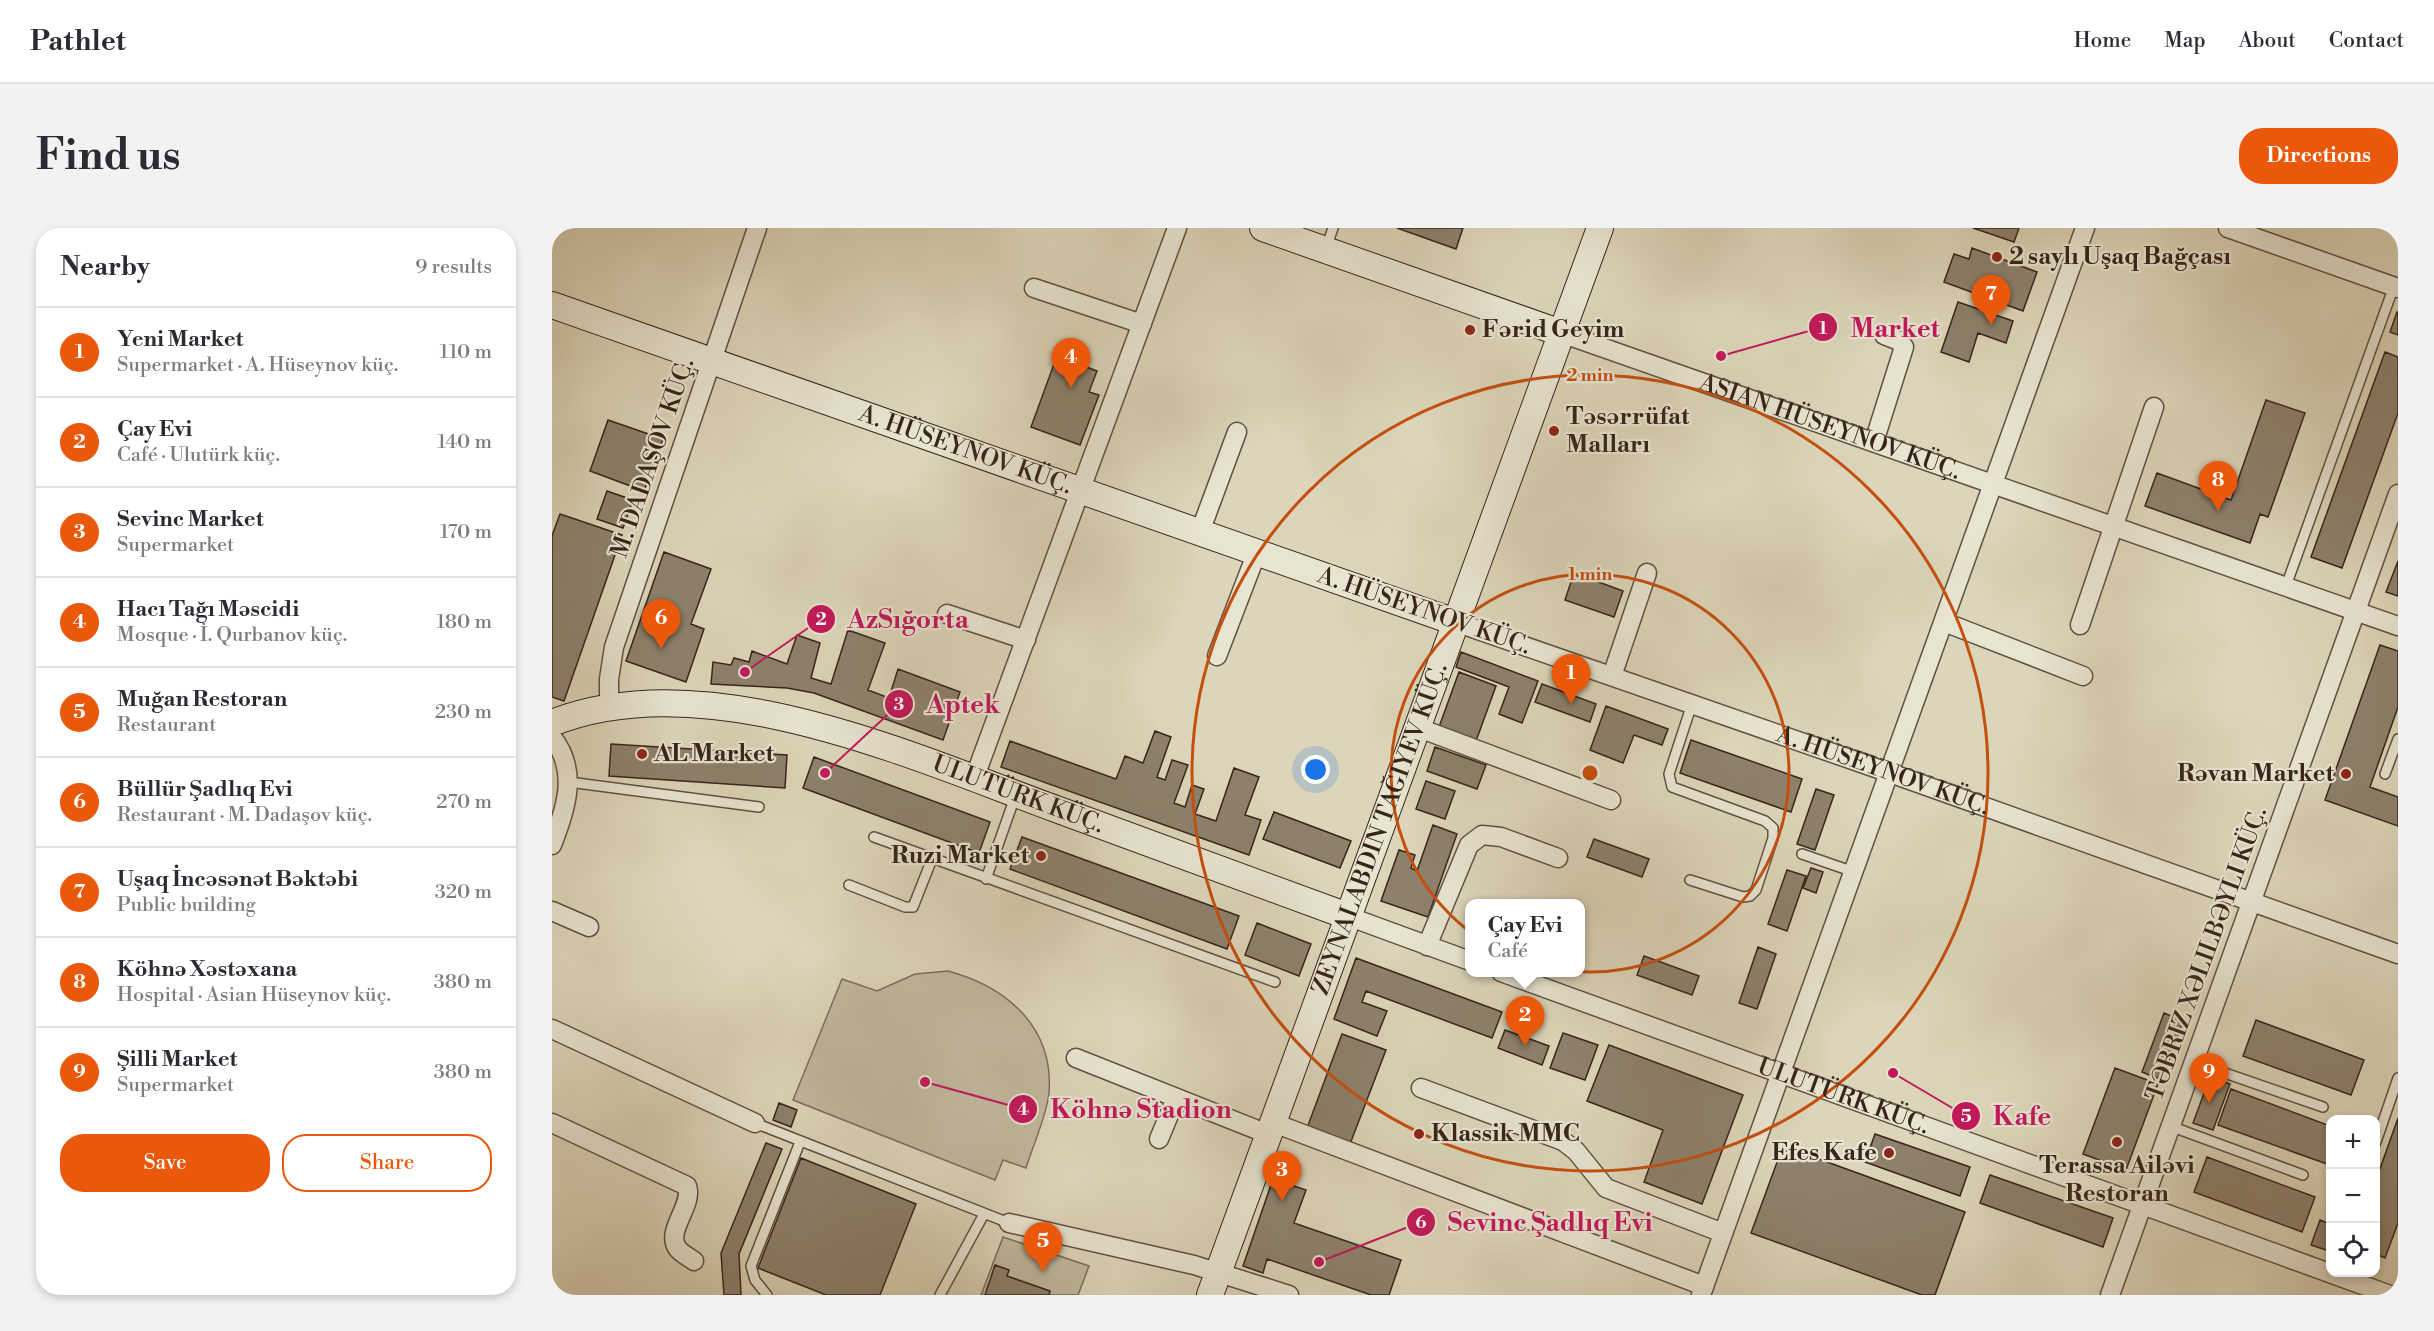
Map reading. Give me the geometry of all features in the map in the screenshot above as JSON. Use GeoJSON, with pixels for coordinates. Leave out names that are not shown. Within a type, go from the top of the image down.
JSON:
{"type":"FeatureCollection","features":[{"type":"Feature","properties":{"kind":"street","name":"M. DADAŞOV KÜÇ."},"geometry":{"type":"LineString","coordinates":[[609,706],[609,679],[614,647],[757,228]]}},
{"type":"Feature","properties":{"kind":"street"},"geometry":{"type":"LineString","coordinates":[[974,779],[1177,228]]}},
{"type":"Feature","properties":{"kind":"street","name":"ASIAN HÜSEYNOV KÜÇ."},"geometry":{"type":"LineString","coordinates":[[1263,228],[1329,239],[1561,333],[2398,626]]}},
{"type":"Feature","properties":{"kind":"street"},"geometry":{"type":"LineString","coordinates":[[1215,1283],[1458,623],[1600,228]]}},
{"type":"Feature","properties":{"kind":"street"},"geometry":{"type":"LineString","coordinates":[[1076,1058],[1176,1098],[1272,1129],[1702,1290],[2085,228]]}},
{"type":"Feature","properties":{"kind":"street"},"geometry":{"type":"LineString","coordinates":[[2228,228],[2396,287]]}},
{"type":"Feature","properties":{"kind":"street"},"geometry":{"type":"LineString","coordinates":[[1034,288],[1142,324]]}},
{"type":"Feature","properties":{"kind":"street","name":"A. HÜSEYNOV KÜÇ."},"geometry":{"type":"LineString","coordinates":[[552,305],[1890,772],[2398,954]]}},
{"type":"Feature","properties":{"kind":"street"},"geometry":{"type":"LineString","coordinates":[[1874,442],[1904,347],[1899,341],[1884,335]]}},
{"type":"Feature","properties":{"kind":"street"},"geometry":{"type":"LineString","coordinates":[[2080,625],[2154,407]]}},
{"type":"Feature","properties":{"kind":"street"},"geometry":{"type":"LineString","coordinates":[[1200,532],[1237,432]]}},
{"type":"Feature","properties":{"kind":"street","name":"TƏBRIZ XƏLILBƏYLI KÜÇ."},"geometry":{"type":"LineString","coordinates":[[2110,1295],[2356,611],[2395,514],[2398,494]]}},
{"type":"Feature","properties":{"kind":"street"},"geometry":{"type":"LineString","coordinates":[[1217,656],[1257,552]]}},
{"type":"Feature","properties":{"kind":"street"},"geometry":{"type":"LineString","coordinates":[[1612,676],[1647,573]]}},
{"type":"Feature","properties":{"kind":"street"},"geometry":{"type":"LineString","coordinates":[[947,614],[1026,640]]}},
{"type":"Feature","properties":{"kind":"street"},"geometry":{"type":"LineString","coordinates":[[1944,621],[2084,676]]}},
{"type":"Feature","properties":{"kind":"street","name":"ULUTÜRK KÜÇ."},"geometry":{"type":"LineString","coordinates":[[552,723],[609,706],[682,705],[725,707],[818,726],[1016,794],[1465,959]]}},
{"type":"Feature","properties":{"kind":"street"},"geometry":{"type":"LineString","coordinates":[[1419,728],[1611,800]]}},
{"type":"Feature","properties":{"kind":"street"},"geometry":{"type":"LineString","coordinates":[[552,737],[566,760],[569,782],[556,820],[552,845]]}},
{"type":"Feature","properties":{"kind":"street"},"geometry":{"type":"LineString","coordinates":[[1427,946],[1469,845],[1482,834],[1501,837],[1558,858]]}},
{"type":"Feature","properties":{"kind":"street"},"geometry":{"type":"LineString","coordinates":[[552,911],[589,927]]}},
{"type":"Feature","properties":{"kind":"street","name":"ULUTÜRK KÜÇ."},"geometry":{"type":"LineString","coordinates":[[1515,977],[2326,1270]]}},
{"type":"Feature","properties":{"kind":"street"},"geometry":{"type":"LineString","coordinates":[[552,1029],[755,1124]]}},
{"type":"Feature","properties":{"kind":"street"},"geometry":{"type":"LineString","coordinates":[[1421,1088],[1563,1141],[1576,1150],[1606,1188],[1723,1233]]}},
{"type":"Feature","properties":{"kind":"street"},"geometry":{"type":"LineString","coordinates":[[1159,1139],[1176,1098]]}},
{"type":"Feature","properties":{"kind":"street"},"geometry":{"type":"LineString","coordinates":[[552,1123],[687,1186],[687,1202],[675,1233],[675,1242],[678,1249],[694,1260]]}},
{"type":"Feature","properties":{"kind":"street"},"geometry":{"type":"LineString","coordinates":[[1009,1223],[1215,1283],[1289,1295]]}},
{"type":"Feature","properties":{"kind":"street","name":"ULUTÜRK KÜÇ."},"geometry":{"type":"LineString","coordinates":[[2345,1277],[2390,1295]]}},
{"type":"Feature","properties":{"kind":"lane"},"geometry":{"type":"LineString","coordinates":[[2286,586],[2396,287]]}},
{"type":"Feature","properties":{"kind":"lane"},"geometry":{"type":"LineString","coordinates":[[1690,880],[1743,897],[1750,896],[1756,890],[1773,838],[1773,828],[1765,821],[1672,787],[1669,774],[1692,704]]}},
{"type":"Feature","properties":{"kind":"lane"},"geometry":{"type":"LineString","coordinates":[[2385,774],[2398,739]]}},
{"type":"Feature","properties":{"kind":"lane"},"geometry":{"type":"LineString","coordinates":[[569,782],[759,807]]}},
{"type":"Feature","properties":{"kind":"lane"},"geometry":{"type":"LineString","coordinates":[[986,879],[1016,794]]}},
{"type":"Feature","properties":{"kind":"lane"},"geometry":{"type":"LineString","coordinates":[[874,837],[1275,982]]}},
{"type":"Feature","properties":{"kind":"lane"},"geometry":{"type":"LineString","coordinates":[[1802,854],[1854,872]]}},
{"type":"Feature","properties":{"kind":"lane"},"geometry":{"type":"LineString","coordinates":[[849,885],[905,907],[913,907],[932,859]]}},
{"type":"Feature","properties":{"kind":"lane"},"geometry":{"type":"LineString","coordinates":[[2193,1062],[2323,1107]]}},
{"type":"Feature","properties":{"kind":"lane"},"geometry":{"type":"LineString","coordinates":[[2380,1130],[2398,1078]]}},
{"type":"Feature","properties":{"kind":"lane"},"geometry":{"type":"LineString","coordinates":[[755,1124],[1009,1223]]}},
{"type":"Feature","properties":{"kind":"lane"},"geometry":{"type":"LineString","coordinates":[[2170,1126],[2303,1175]]}},
{"type":"Feature","properties":{"kind":"lane"},"geometry":{"type":"LineString","coordinates":[[766,1295],[755,1280],[752,1266],[800,1142]]}},
{"type":"Feature","properties":{"kind":"lane"},"geometry":{"type":"LineString","coordinates":[[940,1295],[984,1214]]}},
{"type":"Feature","properties":{"kind":"shaded area"},"geometry":{"type":"Polygon","coordinates":[[[948,971],[989,988],[1007,999],[1022,1013],[1035,1030],[1044,1048],[1049,1069],[1047,1102],[1026,1168],[1003,1160],[995,1180],[793,1100],[842,979],[877,991],[915,974],[948,971]]]}},
{"type":"Feature","properties":{"kind":"shaded area"},"geometry":{"type":"Polygon","coordinates":[[[1003,1237],[1089,1266],[1078,1295],[981,1295],[1003,1237]]]}},
{"type":"Feature","properties":{"kind":"building"},"geometry":{"type":"Polygon","coordinates":[[[1397,228],[1463,228],[1456,249],[1397,228]]]}},
{"type":"Feature","properties":{"kind":"building"},"geometry":{"type":"Polygon","coordinates":[[[1973,228],[2019,228],[2014,242],[1973,228]]]}},
{"type":"Feature","properties":{"kind":"building"},"geometry":{"type":"Polygon","coordinates":[[[1972,248],[2037,272],[2023,311],[1944,282],[1954,254],[1969,259],[1972,248]]]}},
{"type":"Feature","properties":{"kind":"building"},"geometry":{"type":"Polygon","coordinates":[[[1958,302],[2013,321],[2006,343],[1978,333],[1969,362],[1941,352],[1958,302]]]}},
{"type":"Feature","properties":{"kind":"building"},"geometry":{"type":"Polygon","coordinates":[[[2398,312],[2398,335],[2390,332],[2398,312]]]}},
{"type":"Feature","properties":{"kind":"building"},"geometry":{"type":"Polygon","coordinates":[[[2385,352],[2398,357],[2398,413],[2342,568],[2311,557],[2385,352]]]}},
{"type":"Feature","properties":{"kind":"building"},"geometry":{"type":"Polygon","coordinates":[[[1057,356],[1097,371],[1089,392],[1099,395],[1080,445],[1031,427],[1057,356]]]}},
{"type":"Feature","properties":{"kind":"building"},"geometry":{"type":"Polygon","coordinates":[[[2266,400],[2305,413],[2268,517],[2260,514],[2250,543],[2145,506],[2157,473],[2231,500],[2266,400]]]}},
{"type":"Feature","properties":{"kind":"building"},"geometry":{"type":"Polygon","coordinates":[[[608,420],[663,439],[644,491],[590,471],[608,420]]]}},
{"type":"Feature","properties":{"kind":"building"},"geometry":{"type":"Polygon","coordinates":[[[607,491],[633,500],[623,528],[597,519],[607,491]]]}},
{"type":"Feature","properties":{"kind":"building"},"geometry":{"type":"Polygon","coordinates":[[[560,514],[622,535],[564,701],[552,697],[552,536],[560,514]]]}},
{"type":"Feature","properties":{"kind":"building"},"geometry":{"type":"Polygon","coordinates":[[[664,552],[711,569],[691,624],[704,629],[686,682],[626,661],[664,552]]]}},
{"type":"Feature","properties":{"kind":"building"},"geometry":{"type":"Polygon","coordinates":[[[2398,561],[2398,596],[2386,592],[2398,561]]]}},
{"type":"Feature","properties":{"kind":"building"},"geometry":{"type":"Polygon","coordinates":[[[1574,573],[1623,591],[1614,617],[1565,600],[1574,573]]]}},
{"type":"Feature","properties":{"kind":"building"},"geometry":{"type":"Polygon","coordinates":[[[848,630],[885,643],[868,690],[889,698],[898,669],[960,692],[943,740],[814,693],[787,688],[711,684],[713,662],[731,665],[734,658],[749,662],[752,651],[787,664],[797,635],[820,643],[811,678],[831,684],[848,630]]]}},
{"type":"Feature","properties":{"kind":"building"},"geometry":{"type":"Polygon","coordinates":[[[2380,645],[2398,651],[2398,707],[2370,787],[2398,797],[2398,826],[2325,800],[2380,645]]]}},
{"type":"Feature","properties":{"kind":"building"},"geometry":{"type":"Polygon","coordinates":[[[1461,652],[1538,681],[1522,723],[1499,714],[1509,687],[1456,667],[1461,652]]]}},
{"type":"Feature","properties":{"kind":"building"},"geometry":{"type":"Polygon","coordinates":[[[1459,672],[1496,686],[1476,741],[1439,727],[1459,672]]]}},
{"type":"Feature","properties":{"kind":"building"},"geometry":{"type":"Polygon","coordinates":[[[1542,684],[1596,704],[1590,722],[1535,702],[1542,684]]]}},
{"type":"Feature","properties":{"kind":"building"},"geometry":{"type":"Polygon","coordinates":[[[1606,706],[1668,729],[1662,745],[1634,735],[1623,763],[1590,750],[1606,706]]]}},
{"type":"Feature","properties":{"kind":"building"},"geometry":{"type":"Polygon","coordinates":[[[1155,731],[1171,737],[1157,777],[1165,780],[1172,760],[1188,765],[1174,803],[1185,807],[1192,785],[1204,789],[1195,814],[1216,821],[1234,768],[1259,777],[1245,815],[1261,820],[1249,855],[1001,767],[1010,741],[1116,779],[1125,756],[1143,763],[1155,731]]]}},
{"type":"Feature","properties":{"kind":"building"},"geometry":{"type":"Polygon","coordinates":[[[1691,740],[1802,779],[1791,812],[1680,773],[1691,740]]]}},
{"type":"Feature","properties":{"kind":"building"},"geometry":{"type":"Polygon","coordinates":[[[611,744],[787,755],[785,788],[609,776],[611,744]]]}},
{"type":"Feature","properties":{"kind":"building"},"geometry":{"type":"Polygon","coordinates":[[[1435,747],[1486,765],[1477,789],[1427,771],[1435,747]]]}},
{"type":"Feature","properties":{"kind":"building"},"geometry":{"type":"Polygon","coordinates":[[[814,757],[990,822],[979,853],[803,788],[814,757]]]}},
{"type":"Feature","properties":{"kind":"building"},"geometry":{"type":"Polygon","coordinates":[[[1426,781],[1455,791],[1445,819],[1416,809],[1426,781]]]}},
{"type":"Feature","properties":{"kind":"building"},"geometry":{"type":"Polygon","coordinates":[[[1816,789],[1834,795],[1815,850],[1797,844],[1816,789]]]}},
{"type":"Feature","properties":{"kind":"building"},"geometry":{"type":"Polygon","coordinates":[[[1274,812],[1351,841],[1340,868],[1263,839],[1274,812]]]}},
{"type":"Feature","properties":{"kind":"building"},"geometry":{"type":"Polygon","coordinates":[[[1433,825],[1457,834],[1428,917],[1381,901],[1399,850],[1415,855],[1411,868],[1417,871],[1433,825]]]}},
{"type":"Feature","properties":{"kind":"building"},"geometry":{"type":"Polygon","coordinates":[[[1022,837],[1239,916],[1227,949],[1010,869],[1022,837]]]}},
{"type":"Feature","properties":{"kind":"building"},"geometry":{"type":"Polygon","coordinates":[[[1594,839],[1649,859],[1642,877],[1587,857],[1594,839]]]}},
{"type":"Feature","properties":{"kind":"building"},"geometry":{"type":"Polygon","coordinates":[[[1811,868],[1823,872],[1816,893],[1803,888],[1811,868]]]}},
{"type":"Feature","properties":{"kind":"building"},"geometry":{"type":"Polygon","coordinates":[[[1787,870],[1806,876],[1787,931],[1768,924],[1787,870]]]}},
{"type":"Feature","properties":{"kind":"building"},"geometry":{"type":"Polygon","coordinates":[[[1257,923],[1311,944],[1299,976],[1245,955],[1257,923]]]}},
{"type":"Feature","properties":{"kind":"building"},"geometry":{"type":"Polygon","coordinates":[[[1758,947],[1776,954],[1757,1009],[1739,1003],[1758,947]]]}},
{"type":"Feature","properties":{"kind":"building"},"geometry":{"type":"Polygon","coordinates":[[[1644,956],[1699,976],[1692,995],[1637,975],[1644,956]]]}},
{"type":"Feature","properties":{"kind":"building"},"geometry":{"type":"Polygon","coordinates":[[[1356,958],[1502,1012],[1492,1038],[1366,991],[1362,1002],[1387,1011],[1377,1036],[1334,1019],[1356,958]]]}},
{"type":"Feature","properties":{"kind":"building"},"geometry":{"type":"Polygon","coordinates":[[[2164,1013],[2183,1021],[2162,1080],[2142,1072],[2164,1013]]]}},
{"type":"Feature","properties":{"kind":"building"},"geometry":{"type":"Polygon","coordinates":[[[2256,1020],[2364,1060],[2351,1095],[2243,1056],[2256,1020]]]}},
{"type":"Feature","properties":{"kind":"building"},"geometry":{"type":"Polygon","coordinates":[[[1505,1030],[1549,1046],[1542,1065],[1498,1048],[1505,1030]]]}},
{"type":"Feature","properties":{"kind":"building"},"geometry":{"type":"Polygon","coordinates":[[[1563,1033],[1598,1045],[1585,1080],[1550,1068],[1563,1033]]]}},
{"type":"Feature","properties":{"kind":"building"},"geometry":{"type":"Polygon","coordinates":[[[1342,1034],[1386,1050],[1350,1144],[1307,1128],[1342,1034]]]}},
{"type":"Feature","properties":{"kind":"building"},"geometry":{"type":"Polygon","coordinates":[[[1609,1045],[1743,1095],[1702,1204],[1644,1182],[1663,1130],[1587,1101],[1609,1045]]]}},
{"type":"Feature","properties":{"kind":"building"},"geometry":{"type":"Polygon","coordinates":[[[2115,1068],[2158,1084],[2126,1170],[2083,1154],[2115,1068]]]}},
{"type":"Feature","properties":{"kind":"building"},"geometry":{"type":"Polygon","coordinates":[[[2210,1077],[2230,1084],[2213,1130],[2193,1123],[2210,1077]]]}},
{"type":"Feature","properties":{"kind":"building"},"geometry":{"type":"Polygon","coordinates":[[[2231,1089],[2326,1125],[2326,1164],[2218,1125],[2231,1089]]]}},
{"type":"Feature","properties":{"kind":"building"},"geometry":{"type":"Polygon","coordinates":[[[779,1103],[797,1110],[791,1127],[773,1120],[779,1103]]]}},
{"type":"Feature","properties":{"kind":"building"},"geometry":{"type":"Polygon","coordinates":[[[2398,1118],[2398,1223],[2385,1258],[2380,1256],[2380,1169],[2398,1118]]]}},
{"type":"Feature","properties":{"kind":"building"},"geometry":{"type":"Polygon","coordinates":[[[1875,1134],[1970,1167],[1960,1196],[1865,1162],[1875,1134]]]}},
{"type":"Feature","properties":{"kind":"building"},"geometry":{"type":"Polygon","coordinates":[[[766,1143],[782,1149],[739,1254],[741,1295],[724,1295],[721,1253],[766,1143]]]}},
{"type":"Feature","properties":{"kind":"building"},"geometry":{"type":"Polygon","coordinates":[[[1783,1146],[1965,1212],[1935,1295],[1922,1295],[1751,1233],[1783,1146]]]}},
{"type":"Feature","properties":{"kind":"building"},"geometry":{"type":"Polygon","coordinates":[[[2207,1157],[2315,1197],[2302,1232],[2194,1192],[2207,1157]]]}},
{"type":"Feature","properties":{"kind":"building"},"geometry":{"type":"Polygon","coordinates":[[[801,1158],[916,1204],[880,1295],[826,1295],[758,1268],[801,1158]]]}},
{"type":"Feature","properties":{"kind":"building"},"geometry":{"type":"Polygon","coordinates":[[[1990,1175],[2113,1218],[2103,1247],[1980,1203],[1990,1175]]]}},
{"type":"Feature","properties":{"kind":"building"},"geometry":{"type":"Polygon","coordinates":[[[1273,1179],[1306,1190],[1294,1223],[1401,1260],[1389,1295],[1371,1295],[1267,1259],[1263,1273],[1243,1266],[1273,1179]]]}},
{"type":"Feature","properties":{"kind":"building"},"geometry":{"type":"Polygon","coordinates":[[[2320,1220],[2326,1222],[2326,1250],[2311,1245],[2320,1220]]]}},
{"type":"Feature","properties":{"kind":"building"},"geometry":{"type":"Polygon","coordinates":[[[995,1265],[1009,1270],[1007,1276],[1050,1291],[1049,1295],[985,1295],[995,1265]]]}},
{"type":"Feature","properties":{"kind":"place","name":"2 saylı Uşaq Bağçası"},"geometry":{"type":"Point","coordinates":[1997,257]}},
{"type":"Feature","properties":{"kind":"place","name":"Uşaq İncəsənət Bəktəbi"},"geometry":{"type":"Point","coordinates":[1991,325]}},
{"type":"Feature","properties":{"kind":"place","name":"Fərid Geyim"},"geometry":{"type":"Point","coordinates":[1470,330]}},
{"type":"Feature","properties":{"kind":"place","name":"Market"},"geometry":{"type":"Point","coordinates":[1721,356]}},
{"type":"Feature","properties":{"kind":"place","name":"Hacı Tağı Məscidi"},"geometry":{"type":"Point","coordinates":[1071,388]}},
{"type":"Feature","properties":{"kind":"place","name":"Təsərrüfat Malları"},"geometry":{"type":"Point","coordinates":[1554,431]}},
{"type":"Feature","properties":{"kind":"place","name":"Köhnə Xəstəxana"},"geometry":{"type":"Point","coordinates":[2218,511]}},
{"type":"Feature","properties":{"kind":"place","name":"Büllür Şadlıq Evi"},"geometry":{"type":"Point","coordinates":[661,649]}},
{"type":"Feature","properties":{"kind":"place","name":"AzSığorta"},"geometry":{"type":"Point","coordinates":[745,672]}},
{"type":"Feature","properties":{"kind":"place","name":"Yeni Market"},"geometry":{"type":"Point","coordinates":[1571,704]}},
{"type":"Feature","properties":{"kind":"place","name":"AL Market"},"geometry":{"type":"Point","coordinates":[642,754]}},
{"type":"Feature","properties":{"kind":"place","name":"Aptek"},"geometry":{"type":"Point","coordinates":[825,773]}},
{"type":"Feature","properties":{"kind":"place","name":"Rəvan Market"},"geometry":{"type":"Point","coordinates":[2346,774]}},
{"type":"Feature","properties":{"kind":"place","name":"Ruzi Market"},"geometry":{"type":"Point","coordinates":[1041,856]}},
{"type":"Feature","properties":{"kind":"place","name":"Çay Evi"},"geometry":{"type":"Point","coordinates":[1525,1046]}},
{"type":"Feature","properties":{"kind":"place","name":"Kafe"},"geometry":{"type":"Point","coordinates":[1893,1073]}},
{"type":"Feature","properties":{"kind":"place","name":"Köhnə Stadion"},"geometry":{"type":"Point","coordinates":[925,1082]}},
{"type":"Feature","properties":{"kind":"place","name":"Şilli Market"},"geometry":{"type":"Point","coordinates":[2209,1103]}},
{"type":"Feature","properties":{"kind":"place","name":"Klassik MMC"},"geometry":{"type":"Point","coordinates":[1419,1134]}},
{"type":"Feature","properties":{"kind":"place","name":"Terassa Ailəvi Restoran"},"geometry":{"type":"Point","coordinates":[2117,1142]}},
{"type":"Feature","properties":{"kind":"place","name":"Efes Kafe"},"geometry":{"type":"Point","coordinates":[1889,1153]}},
{"type":"Feature","properties":{"kind":"place","name":"Sevinc Market"},"geometry":{"type":"Point","coordinates":[1282,1201]}},
{"type":"Feature","properties":{"kind":"place","name":"Sevinc Şadlıq Evi"},"geometry":{"type":"Point","coordinates":[1319,1262]}},
{"type":"Feature","properties":{"kind":"place","name":"Muğan Restoran"},"geometry":{"type":"Point","coordinates":[1043,1272]}}]}
